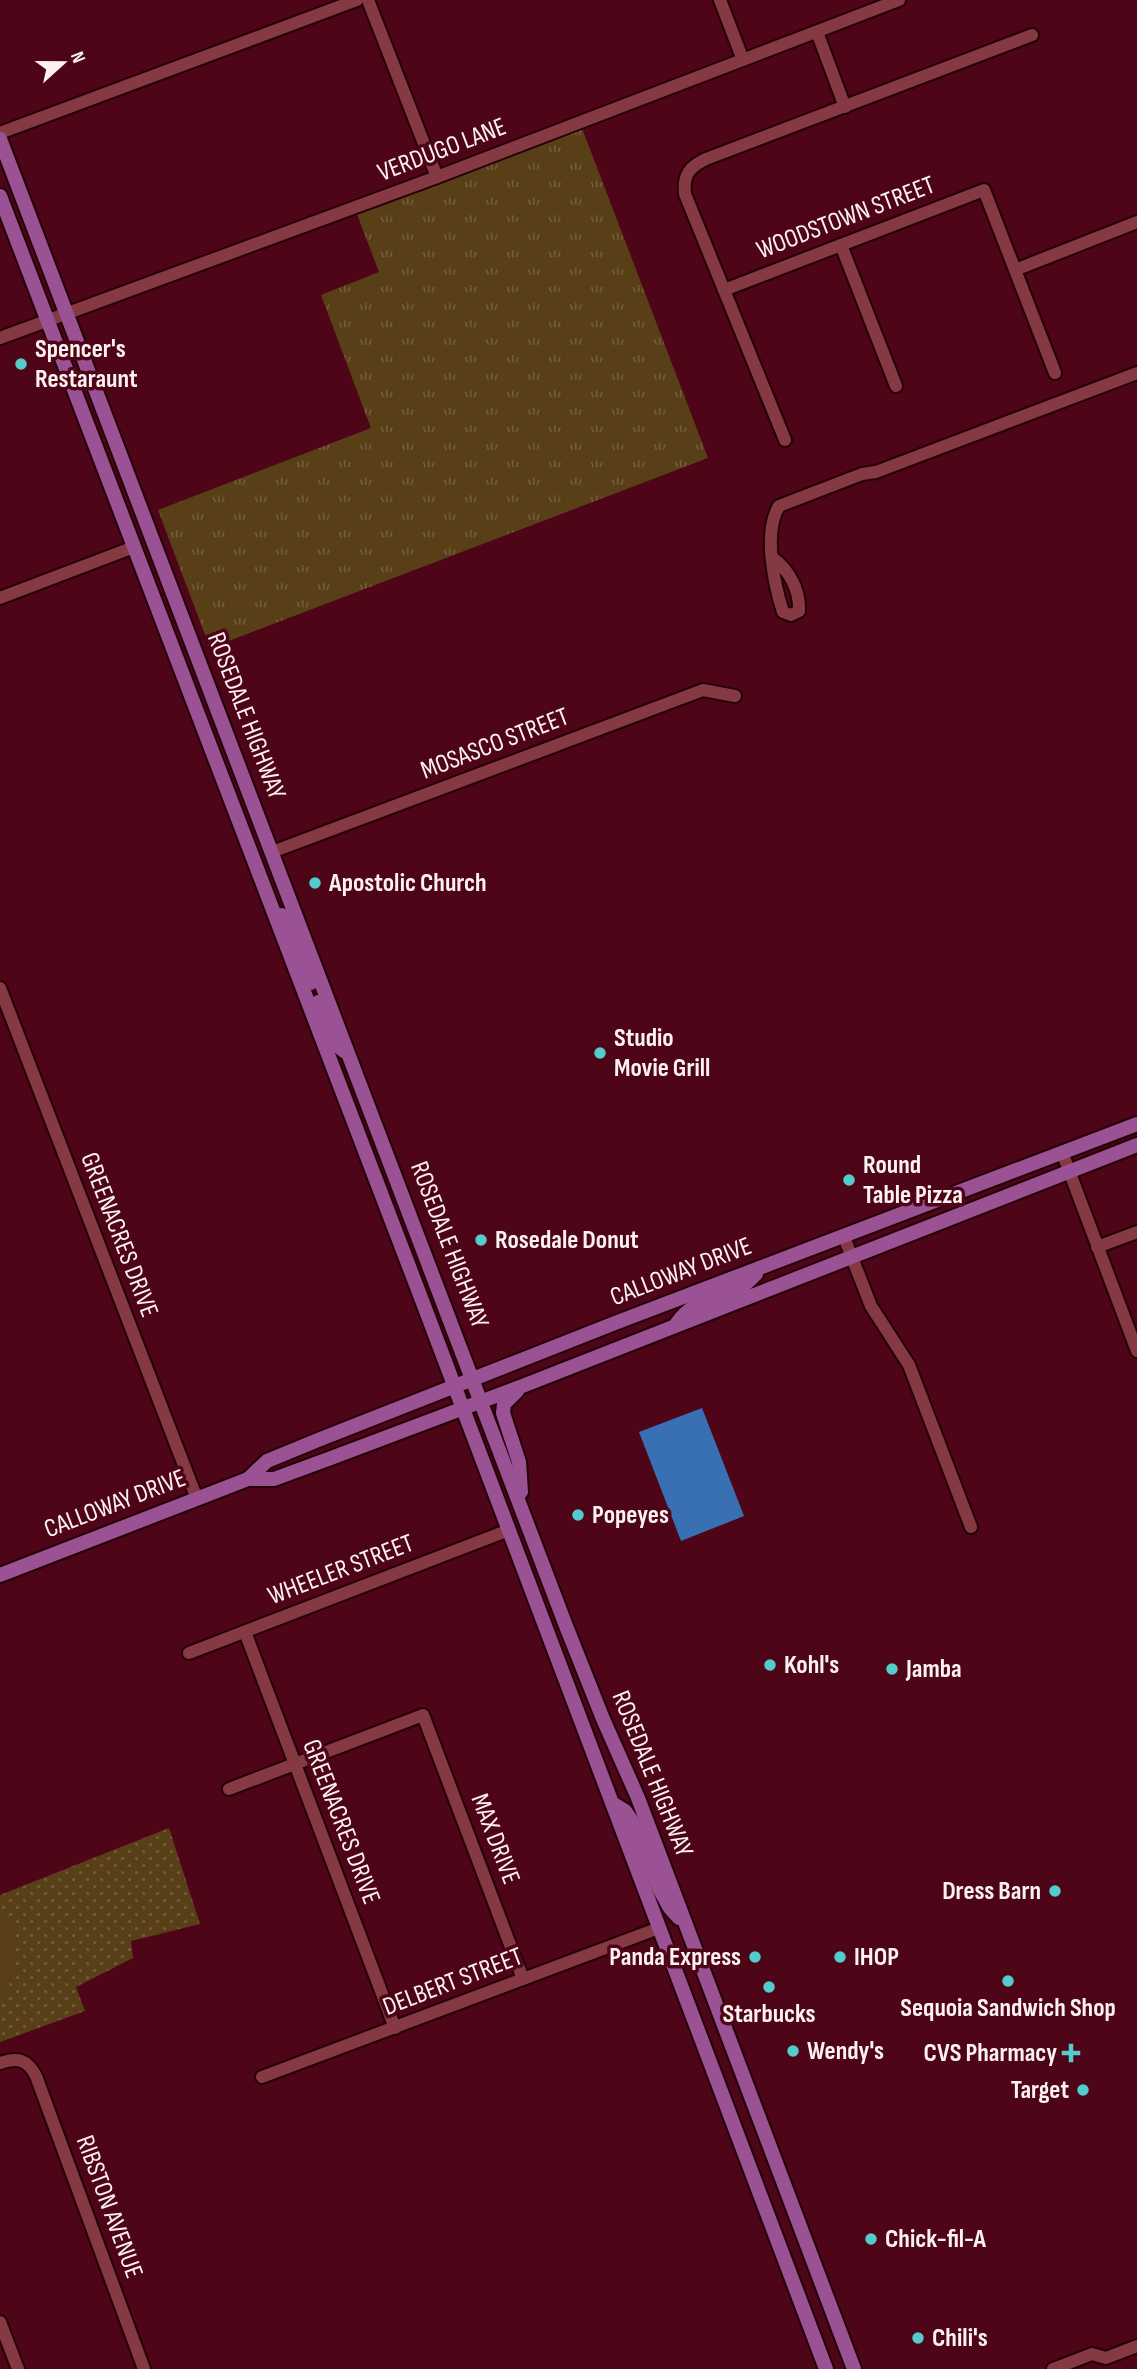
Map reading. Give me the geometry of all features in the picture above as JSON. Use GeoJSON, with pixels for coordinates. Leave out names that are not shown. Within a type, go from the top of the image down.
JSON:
{"type":"FeatureCollection","features":[{"type":"Feature","properties":{"kind":"main road","name":"ROSEDALE HIGHWAY"},"geometry":{"type":"LineString","coordinates":[[0,136],[527,1521],[585,1672],[638,1798],[854,2369]]}},
{"type":"Feature","properties":{"kind":"main road","name":"ROSEDALE HIGHWAY"},"geometry":{"type":"LineString","coordinates":[[0,196],[455,1386],[826,2369]]}},
{"type":"Feature","properties":{"kind":"main road"},"geometry":{"type":"LineString","coordinates":[[90,431],[108,452],[127,500],[138,502]]}},
{"type":"Feature","properties":{"kind":"main road"},"geometry":{"type":"LineString","coordinates":[[134,547],[141,547],[150,557],[187,653],[208,685]]}},
{"type":"Feature","properties":{"kind":"main road"},"geometry":{"type":"LineString","coordinates":[[259,874],[292,932],[334,1043],[349,1054]]}},
{"type":"Feature","properties":{"kind":"main road"},"geometry":{"type":"LineString","coordinates":[[331,1064],[342,1065],[345,1069],[367,1122],[385,1148]]}},
{"type":"Feature","properties":{"kind":"main road","name":"CALLOWAY DRIVE"},"geometry":{"type":"LineString","coordinates":[[248,1479],[267,1461],[1137,1124]]}},
{"type":"Feature","properties":{"kind":"main road","name":"CALLOWAY DRIVE"},"geometry":{"type":"LineString","coordinates":[[0,1575],[248,1479],[274,1479],[525,1385],[1137,1145]]}},
{"type":"Feature","properties":{"kind":"main road"},"geometry":{"type":"LineString","coordinates":[[677,1324],[693,1306],[739,1289],[765,1267]]}},
{"type":"Feature","properties":{"kind":"main road"},"geometry":{"type":"LineString","coordinates":[[525,1385],[509,1397],[504,1404],[503,1413],[519,1462],[527,1521]]}},
{"type":"Feature","properties":{"kind":"main road"},"geometry":{"type":"LineString","coordinates":[[612,1803],[625,1811],[632,1822],[660,1890],[670,1908],[687,1927]]}},
{"type":"Feature","properties":{"kind":"street"},"geometry":{"type":"LineString","coordinates":[[0,136],[357,0]]}},
{"type":"Feature","properties":{"kind":"street"},"geometry":{"type":"LineString","coordinates":[[369,0],[436,177]]}},
{"type":"Feature","properties":{"kind":"street"},"geometry":{"type":"LineString","coordinates":[[720,0],[743,60]]}},
{"type":"Feature","properties":{"kind":"street","name":"VERDUGO LANE"},"geometry":{"type":"LineString","coordinates":[[0,338],[436,177],[899,0]]}},
{"type":"Feature","properties":{"kind":"street"},"geometry":{"type":"LineString","coordinates":[[817,32],[845,107]]}},
{"type":"Feature","properties":{"kind":"street"},"geometry":{"type":"LineString","coordinates":[[785,440],[685,194],[685,176],[690,169],[706,159],[1032,35]]}},
{"type":"Feature","properties":{"kind":"street","name":"WOODSTOWN STREET"},"geometry":{"type":"LineString","coordinates":[[724,290],[984,190],[1015,270]]}},
{"type":"Feature","properties":{"kind":"street"},"geometry":{"type":"LineString","coordinates":[[1055,373],[1015,270],[1137,222]]}},
{"type":"Feature","properties":{"kind":"street"},"geometry":{"type":"LineString","coordinates":[[841,245],[896,386]]}},
{"type":"Feature","properties":{"kind":"street"},"geometry":{"type":"LineString","coordinates":[[773,558],[773,515],[779,506],[1137,373]]}},
{"type":"Feature","properties":{"kind":"street"},"geometry":{"type":"LineString","coordinates":[[0,598],[134,547]]}},
{"type":"Feature","properties":{"kind":"street","name":"MOSASCO STREET"},"geometry":{"type":"LineString","coordinates":[[272,852],[703,690],[735,696]]}},
{"type":"Feature","properties":{"kind":"street","name":"GREENACRES DRIVE"},"geometry":{"type":"LineString","coordinates":[[0,988],[197,1499]]}},
{"type":"Feature","properties":{"kind":"street"},"geometry":{"type":"LineString","coordinates":[[1062,1152],[1137,1352]]}},
{"type":"Feature","properties":{"kind":"street"},"geometry":{"type":"LineString","coordinates":[[1097,1247],[1137,1232]]}},
{"type":"Feature","properties":{"kind":"street"},"geometry":{"type":"LineString","coordinates":[[844,1237],[871,1306],[909,1365],[971,1527]]}},
{"type":"Feature","properties":{"kind":"street","name":"WHEELER STREET"},"geometry":{"type":"LineString","coordinates":[[189,1653],[509,1530]]}},
{"type":"Feature","properties":{"kind":"street","name":"GREENACRES DRIVE"},"geometry":{"type":"LineString","coordinates":[[245,1632],[395,2028]]}},
{"type":"Feature","properties":{"kind":"street","name":"MAX DRIVE"},"geometry":{"type":"LineString","coordinates":[[295,1764],[423,1715],[523,1979]]}},
{"type":"Feature","properties":{"kind":"street"},"geometry":{"type":"LineString","coordinates":[[229,1789],[295,1764]]}},
{"type":"Feature","properties":{"kind":"street","name":"DELBERT STREET"},"geometry":{"type":"LineString","coordinates":[[262,2077],[659,1928]]}},
{"type":"Feature","properties":{"kind":"street","name":"RIBSTON AVENUE"},"geometry":{"type":"LineString","coordinates":[[0,2063],[11,2059],[27,2062],[36,2076],[144,2369]]}},
{"type":"Feature","properties":{"kind":"street"},"geometry":{"type":"LineString","coordinates":[[0,2322],[18,2369]]}},
{"type":"Feature","properties":{"kind":"street"},"geometry":{"type":"LineString","coordinates":[[1053,2369],[1091,2354],[1102,2363],[1137,2346]]}},
{"type":"Feature","properties":{"kind":"green space"},"geometry":{"type":"Polygon","coordinates":[[[580,123],[708,458],[210,648],[158,510],[371,428],[321,295],[379,272],[355,209],[580,123]]]}},
{"type":"Feature","properties":{"kind":"green space"},"geometry":{"type":"Polygon","coordinates":[[[169,1828],[200,1924],[131,1941],[133,1958],[76,1987],[85,2011],[0,2042],[0,1895],[169,1828]]]}},
{"type":"Feature","properties":{"kind":"green space"},"geometry":{"type":"Polygon","coordinates":[[[0,1910],[4,1910],[10,1921],[15,1944],[12,1969],[0,2005],[0,1910]]]}},
{"type":"Feature","properties":{"kind":"water"},"geometry":{"type":"Polygon","coordinates":[[[702,1408],[744,1516],[681,1541],[639,1432],[702,1408]]]}},
{"type":"Feature","properties":{"kind":"place","name":"Spencer's Restaraunt"},"geometry":{"type":"Point","coordinates":[21,364]}},
{"type":"Feature","properties":{"kind":"place","name":"Apostolic Church"},"geometry":{"type":"Point","coordinates":[315,883]}},
{"type":"Feature","properties":{"kind":"place","name":"Studio Movie Grill"},"geometry":{"type":"Point","coordinates":[600,1053]}},
{"type":"Feature","properties":{"kind":"place","name":"Round Table Pizza"},"geometry":{"type":"Point","coordinates":[849,1180]}},
{"type":"Feature","properties":{"kind":"place","name":"Rosedale Donut"},"geometry":{"type":"Point","coordinates":[481,1240]}},
{"type":"Feature","properties":{"kind":"place","name":"Popeyes"},"geometry":{"type":"Point","coordinates":[578,1515]}},
{"type":"Feature","properties":{"kind":"place","name":"Kohl's"},"geometry":{"type":"Point","coordinates":[770,1665]}},
{"type":"Feature","properties":{"kind":"place","name":"Jamba"},"geometry":{"type":"Point","coordinates":[892,1669]}},
{"type":"Feature","properties":{"kind":"place","name":"Dress Barn"},"geometry":{"type":"Point","coordinates":[1055,1891]}},
{"type":"Feature","properties":{"kind":"place","name":"Panda Express"},"geometry":{"type":"Point","coordinates":[755,1957]}},
{"type":"Feature","properties":{"kind":"place","name":"IHOP"},"geometry":{"type":"Point","coordinates":[840,1957]}},
{"type":"Feature","properties":{"kind":"place","name":"Sequoia Sandwich Shop"},"geometry":{"type":"Point","coordinates":[1008,1981]}},
{"type":"Feature","properties":{"kind":"place","name":"Starbucks"},"geometry":{"type":"Point","coordinates":[769,1987]}},
{"type":"Feature","properties":{"kind":"place","name":"Wendy's"},"geometry":{"type":"Point","coordinates":[793,2051]}},
{"type":"Feature","properties":{"kind":"place","name":"CVS Pharmacy"},"geometry":{"type":"Point","coordinates":[1071,2053]}},
{"type":"Feature","properties":{"kind":"place","name":"Target"},"geometry":{"type":"Point","coordinates":[1083,2090]}},
{"type":"Feature","properties":{"kind":"place","name":"Chick-fil-A"},"geometry":{"type":"Point","coordinates":[871,2239]}},
{"type":"Feature","properties":{"kind":"place","name":"Chili's"},"geometry":{"type":"Point","coordinates":[918,2338]}}]}
